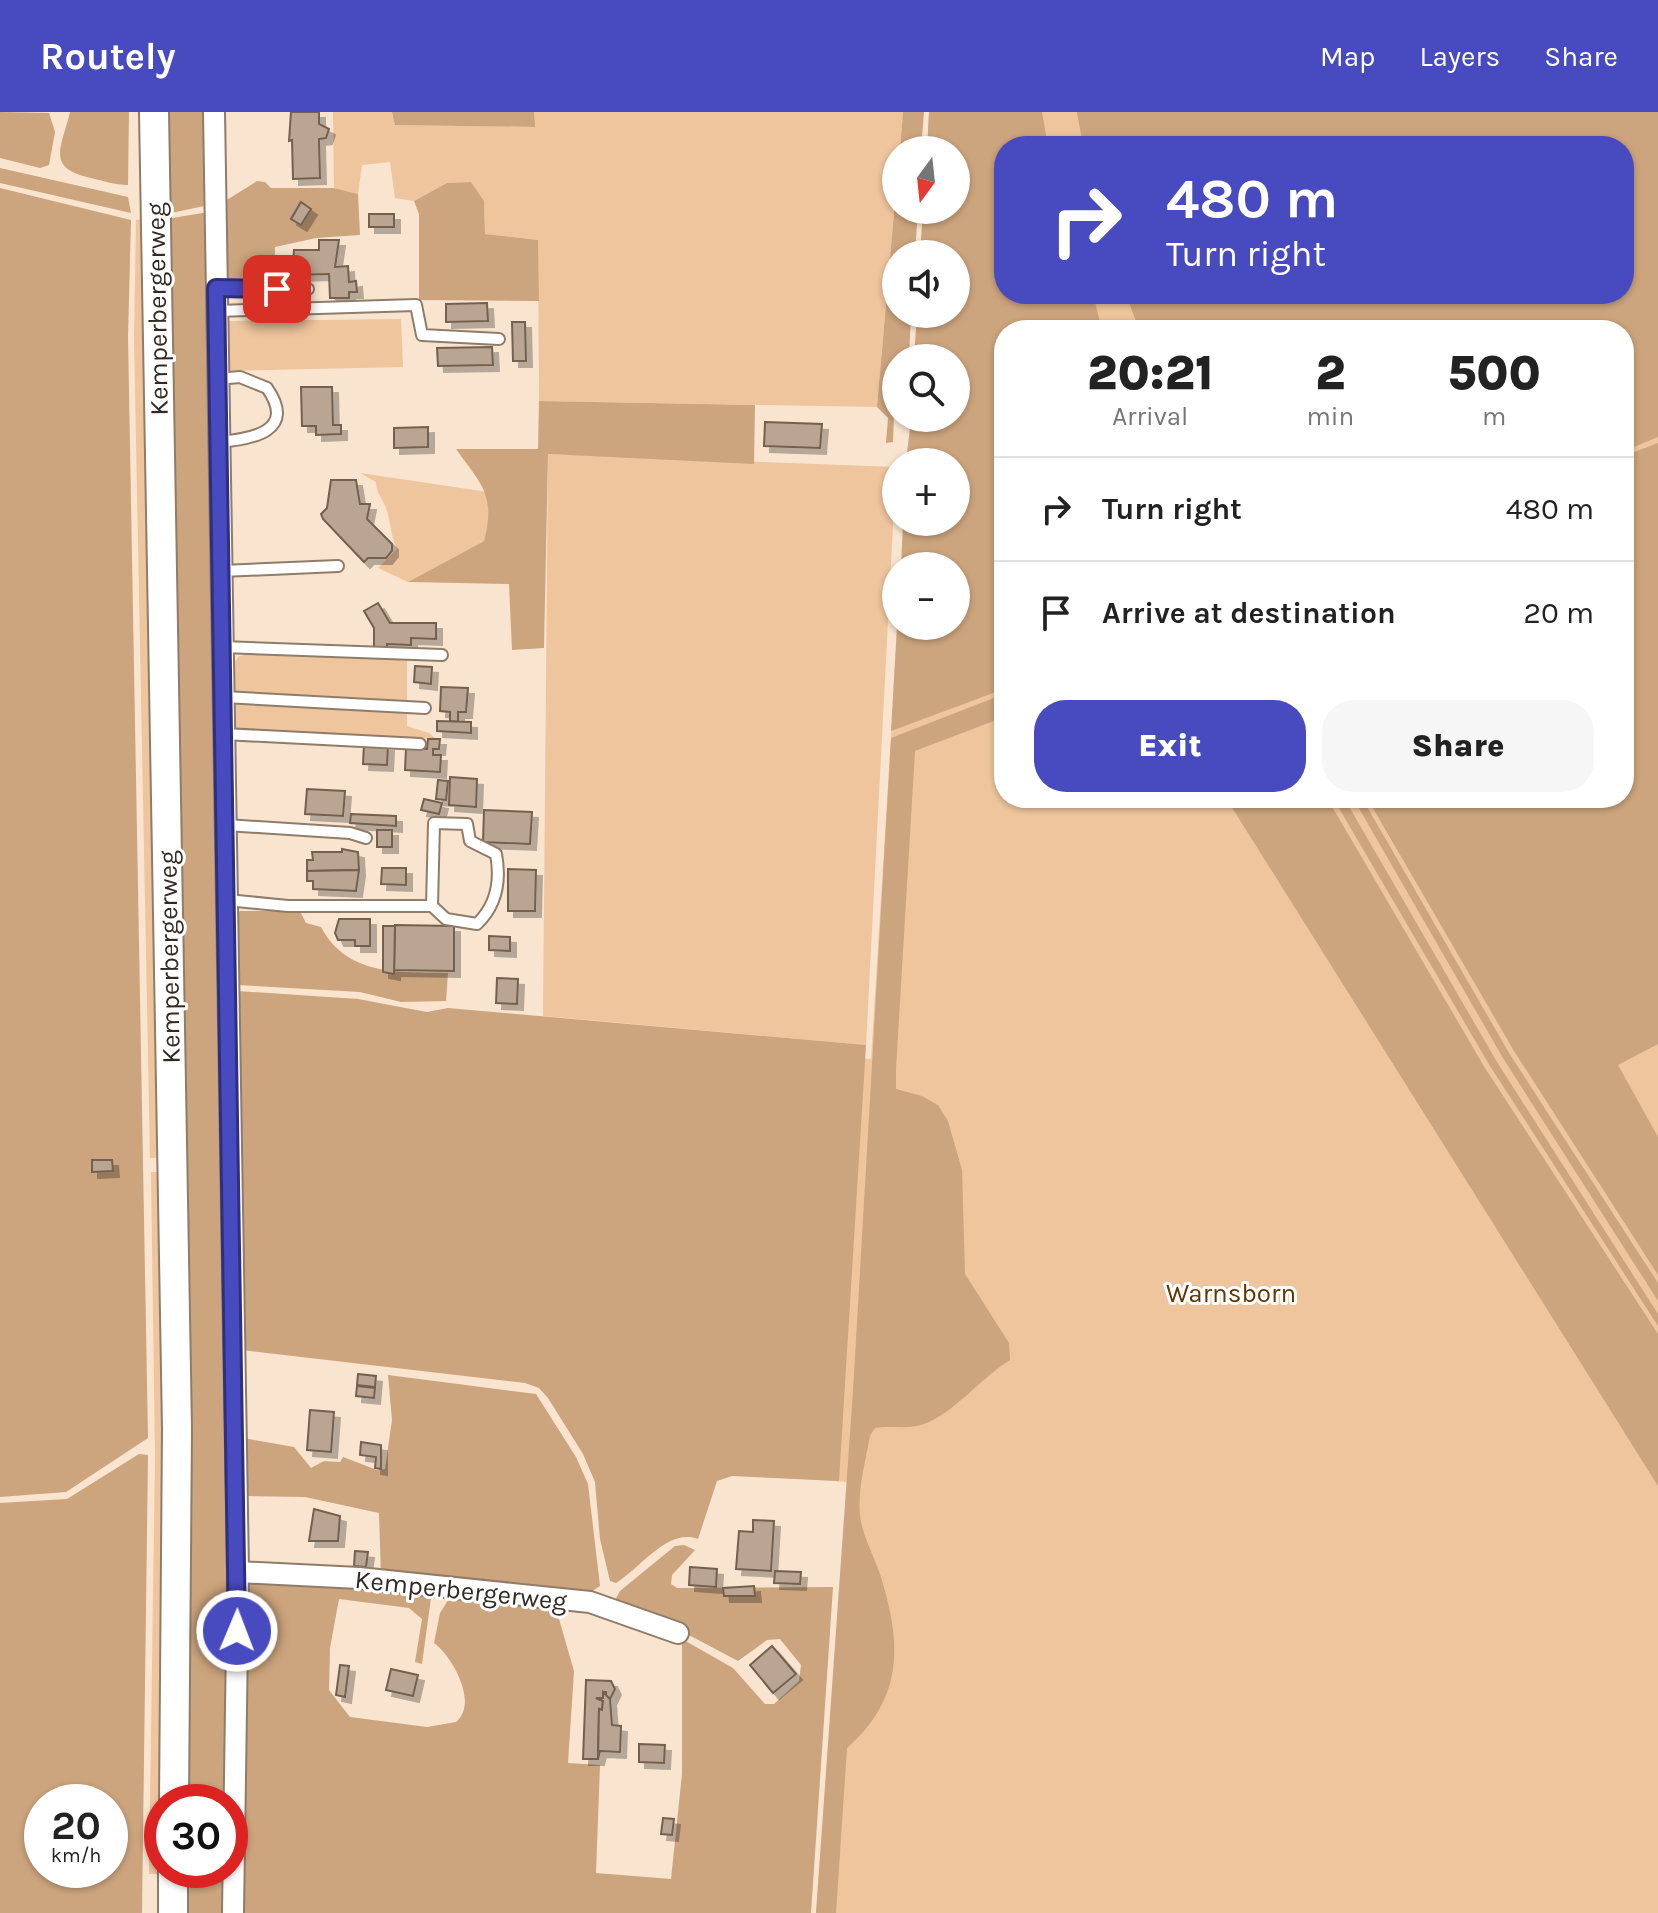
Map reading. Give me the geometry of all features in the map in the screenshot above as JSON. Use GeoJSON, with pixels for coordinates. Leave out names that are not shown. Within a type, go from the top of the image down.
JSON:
{"type":"FeatureCollection","features":[{"type":"Feature","properties":{"kind":"main road","name":"Kemperbergerweg"},"geometry":{"type":"LineString","coordinates":[[154,112],[177,1429],[174,1784]]}},
{"type":"Feature","properties":{"kind":"main road"},"geometry":{"type":"LineString","coordinates":[[173,1888],[173,1913]]}},
{"type":"Feature","properties":{"kind":"street"},"geometry":{"type":"LineString","coordinates":[[214,112],[238,1572],[233,1913]]}},
{"type":"Feature","properties":{"kind":"street","name":"Kemperbergerweg"},"geometry":{"type":"LineString","coordinates":[[238,1572],[345,1577],[547,1601],[590,1602],[678,1633]]}},
{"type":"Feature","properties":{"kind":"lane"},"geometry":{"type":"LineString","coordinates":[[216,288],[308,289]]}},
{"type":"Feature","properties":{"kind":"lane"},"geometry":{"type":"LineString","coordinates":[[217,311],[416,305],[422,335],[499,339]]}},
{"type":"Feature","properties":{"kind":"lane"},"geometry":{"type":"LineString","coordinates":[[217,379],[240,377],[267,388],[277,409],[276,419],[268,431],[254,439],[219,442]]}},
{"type":"Feature","properties":{"kind":"lane"},"geometry":{"type":"LineString","coordinates":[[222,571],[338,566]]}},
{"type":"Feature","properties":{"kind":"lane"},"geometry":{"type":"LineString","coordinates":[[223,647],[442,655]]}},
{"type":"Feature","properties":{"kind":"lane"},"geometry":{"type":"LineString","coordinates":[[224,697],[425,708]]}},
{"type":"Feature","properties":{"kind":"lane"},"geometry":{"type":"LineString","coordinates":[[224,734],[420,744]]}},
{"type":"Feature","properties":{"kind":"lane"},"geometry":{"type":"LineString","coordinates":[[227,900],[288,906],[432,906],[446,919],[477,924],[490,911],[500,875],[496,854],[470,841],[467,824],[434,823],[432,906]]}},
{"type":"Feature","properties":{"kind":"lane"},"geometry":{"type":"LineString","coordinates":[[226,825],[350,833],[366,838]]}},
{"type":"Feature","properties":{"kind":"green space"},"geometry":{"type":"Polygon","coordinates":[[[333,112],[392,112],[395,125],[534,127],[534,112],[903,112],[901,136],[882,136],[882,224],[893,224],[892,240],[882,240],[884,328],[877,407],[539,401],[538,240],[485,234],[484,201],[471,182],[447,183],[414,201],[395,198],[390,162],[362,165],[358,194],[334,188],[333,112]]]}},
{"type":"Feature","properties":{"kind":"green space","name":"Warnsborn"},"geometry":{"type":"Polygon","coordinates":[[[929,112],[1658,112],[1658,1913],[816,1913],[848,1482],[731,1474],[542,1030],[871,1059],[897,640],[970,640],[970,552],[956,552],[956,536],[970,536],[970,448],[956,448],[956,432],[970,432],[970,344],[956,344],[956,328],[970,328],[970,240],[956,240],[956,224],[970,224],[970,136],[928,136],[929,112]]]}},
{"type":"Feature","properties":{"kind":"green space"},"geometry":{"type":"Polygon","coordinates":[[[146,219],[162,1158],[150,1158],[134,337],[136,220],[146,219]]]}},
{"type":"Feature","properties":{"kind":"green space"},"geometry":{"type":"Polygon","coordinates":[[[401,319],[403,367],[226,371],[225,321],[401,319]]]}},
{"type":"Feature","properties":{"kind":"green space"},"geometry":{"type":"Polygon","coordinates":[[[548,454],[882,466],[882,536],[892,536],[892,552],[882,552],[882,640],[887,640],[866,1045],[543,1016],[548,454]]]}},
{"type":"Feature","properties":{"kind":"green space"},"geometry":{"type":"Polygon","coordinates":[[[360,473],[488,492],[490,518],[484,541],[408,582],[378,568],[397,549],[376,482],[360,473]]]}},
{"type":"Feature","properties":{"kind":"green space"},"geometry":{"type":"Polygon","coordinates":[[[269,650],[344,652],[407,659],[407,703],[231,691],[232,665],[239,656],[269,650]]]}},
{"type":"Feature","properties":{"kind":"green space"},"geometry":{"type":"Polygon","coordinates":[[[231,704],[407,712],[407,726],[429,733],[436,739],[231,730],[231,704]]]}},
{"type":"Feature","properties":{"kind":"green space"},"geometry":{"type":"Polygon","coordinates":[[[151,1172],[163,1172],[166,1359],[162,1784],[150,1784],[155,1457],[151,1172]]]}},
{"type":"Feature","properties":{"kind":"shaded area"},"geometry":{"type":"Polygon","coordinates":[[[0,112],[49,113],[55,132],[49,165],[40,168],[0,158],[0,112]]]}},
{"type":"Feature","properties":{"kind":"shaded area"},"geometry":{"type":"Polygon","coordinates":[[[70,112],[129,112],[128,185],[110,183],[67,169],[60,155],[70,112]]]}},
{"type":"Feature","properties":{"kind":"shaded area"},"geometry":{"type":"Polygon","coordinates":[[[164,112],[207,112],[209,205],[166,214],[164,112]]]}},
{"type":"Feature","properties":{"kind":"shaded area"},"geometry":{"type":"Polygon","coordinates":[[[392,112],[534,112],[535,127],[395,125],[392,112]]]}},
{"type":"Feature","properties":{"kind":"shaded area"},"geometry":{"type":"Polygon","coordinates":[[[903,112],[924,112],[922,136],[901,136],[903,112]]]}},
{"type":"Feature","properties":{"kind":"shaded area"},"geometry":{"type":"Polygon","coordinates":[[[929,112],[1042,112],[1046,136],[994,136],[994,304],[1096,304],[1100,320],[994,320],[994,693],[891,731],[896,640],[970,640],[970,552],[902,552],[902,536],[970,536],[970,448],[908,448],[909,432],[970,432],[970,344],[915,344],[916,328],[970,328],[970,240],[921,240],[922,224],[970,224],[970,136],[928,136],[929,112]]]}},
{"type":"Feature","properties":{"kind":"shaded area"},"geometry":{"type":"Polygon","coordinates":[[[1077,112],[1658,112],[1658,437],[1634,447],[1634,320],[1135,320],[1130,304],[1634,304],[1634,136],[1081,136],[1077,112]]]}},
{"type":"Feature","properties":{"kind":"shaded area"},"geometry":{"type":"Polygon","coordinates":[[[0,168],[128,197],[131,213],[0,183],[0,168]]]}},
{"type":"Feature","properties":{"kind":"shaded area"},"geometry":{"type":"Polygon","coordinates":[[[257,181],[265,182],[271,188],[334,188],[358,194],[360,235],[316,238],[275,247],[275,283],[223,284],[222,203],[257,181]]]}},
{"type":"Feature","properties":{"kind":"shaded area"},"geometry":{"type":"Polygon","coordinates":[[[471,182],[484,201],[485,234],[538,240],[539,301],[419,300],[419,214],[414,201],[447,183],[471,182]]]}},
{"type":"Feature","properties":{"kind":"shaded area"},"geometry":{"type":"Polygon","coordinates":[[[0,188],[131,220],[128,337],[148,1438],[66,1492],[0,1497],[0,188]]]}},
{"type":"Feature","properties":{"kind":"shaded area"},"geometry":{"type":"Polygon","coordinates":[[[209,212],[229,1361],[228,1784],[188,1784],[185,1762],[166,219],[209,212]]]}},
{"type":"Feature","properties":{"kind":"shaded area"},"geometry":{"type":"Polygon","coordinates":[[[893,224],[917,224],[916,240],[892,240],[893,224]]]}},
{"type":"Feature","properties":{"kind":"shaded area"},"geometry":{"type":"Polygon","coordinates":[[[884,328],[910,328],[910,344],[883,344],[884,328]]]}},
{"type":"Feature","properties":{"kind":"shaded area"},"geometry":{"type":"Polygon","coordinates":[[[882,350],[882,412],[877,407],[882,350]]]}},
{"type":"Feature","properties":{"kind":"shaded area"},"geometry":{"type":"Polygon","coordinates":[[[539,401],[755,405],[754,464],[548,454],[544,648],[512,650],[509,584],[408,582],[484,541],[488,513],[484,492],[456,449],[538,449],[539,401]]]}},
{"type":"Feature","properties":{"kind":"shaded area"},"geometry":{"type":"Polygon","coordinates":[[[887,432],[893,432],[893,442],[886,443],[887,432]]]}},
{"type":"Feature","properties":{"kind":"shaded area"},"geometry":{"type":"Polygon","coordinates":[[[1658,443],[1658,1044],[1618,1065],[1658,1137],[1658,1275],[1514,1051],[1373,808],[1634,808],[1634,452],[1658,443]]]}},
{"type":"Feature","properties":{"kind":"shaded area"},"geometry":{"type":"Polygon","coordinates":[[[994,698],[994,721],[915,751],[896,1089],[922,1096],[938,1105],[948,1121],[962,1170],[965,1274],[1009,1343],[1010,1360],[935,1419],[912,1427],[875,1428],[870,1436],[860,1512],[887,1599],[894,1646],[893,1668],[879,1709],[866,1729],[847,1748],[836,1913],[816,1913],[853,1391],[891,738],[994,698]]]}},
{"type":"Feature","properties":{"kind":"shaded area"},"geometry":{"type":"Polygon","coordinates":[[[1232,808],[1333,808],[1485,1068],[1658,1334],[1658,1486],[1232,808]]]}},
{"type":"Feature","properties":{"kind":"shaded area"},"geometry":{"type":"Polygon","coordinates":[[[1339,808],[1350,808],[1497,1062],[1658,1314],[1658,1326],[1490,1066],[1339,808]]]}},
{"type":"Feature","properties":{"kind":"shaded area"},"geometry":{"type":"Polygon","coordinates":[[[1359,808],[1368,808],[1509,1053],[1658,1283],[1658,1301],[1503,1058],[1359,808]]]}},
{"type":"Feature","properties":{"kind":"shaded area"},"geometry":{"type":"Polygon","coordinates":[[[240,911],[300,911],[306,923],[321,927],[332,943],[359,963],[393,971],[448,973],[446,1001],[401,1002],[360,992],[238,985],[235,917],[240,911]]]}},
{"type":"Feature","properties":{"kind":"shaded area"},"geometry":{"type":"Polygon","coordinates":[[[237,991],[358,999],[427,1012],[448,1008],[866,1045],[839,1481],[732,1476],[717,1481],[698,1539],[687,1537],[665,1544],[616,1583],[610,1581],[600,1539],[595,1482],[583,1454],[539,1388],[525,1383],[242,1350],[237,991]]]}},
{"type":"Feature","properties":{"kind":"shaded area"},"geometry":{"type":"Polygon","coordinates":[[[388,1375],[536,1394],[576,1457],[588,1484],[600,1586],[585,1596],[381,1576],[379,1513],[305,1497],[243,1496],[243,1438],[294,1447],[311,1468],[324,1461],[340,1462],[343,1457],[377,1470],[385,1469],[392,1420],[388,1375]]]}},
{"type":"Feature","properties":{"kind":"shaded area"},"geometry":{"type":"Polygon","coordinates":[[[139,1454],[148,1455],[142,1913],[0,1913],[0,1503],[67,1499],[139,1454]]]}},
{"type":"Feature","properties":{"kind":"shaded area"},"geometry":{"type":"Polygon","coordinates":[[[684,1545],[695,1550],[672,1575],[671,1584],[677,1588],[833,1587],[811,1913],[240,1913],[240,1888],[248,1888],[248,1784],[242,1784],[245,1589],[255,1576],[424,1591],[431,1598],[422,1664],[415,1662],[422,1619],[409,1608],[339,1599],[330,1648],[329,1690],[350,1717],[427,1727],[456,1722],[465,1703],[455,1669],[434,1643],[440,1613],[452,1594],[551,1606],[557,1612],[574,1671],[568,1763],[600,1765],[596,1873],[671,1879],[682,1774],[682,1639],[733,1668],[765,1704],[774,1704],[799,1681],[801,1665],[780,1639],[767,1640],[738,1661],[653,1616],[614,1602],[620,1591],[675,1546],[684,1545]]]}},
{"type":"Feature","properties":{"kind":"shaded area"},"geometry":{"type":"Polygon","coordinates":[[[188,1888],[227,1888],[226,1913],[184,1913],[188,1888]]]}},
{"type":"Feature","properties":{"kind":"building"},"geometry":{"type":"Polygon","coordinates":[[[291,112],[319,112],[319,124],[329,129],[326,138],[319,139],[320,178],[293,179],[292,140],[289,141],[291,112]]]}},
{"type":"Feature","properties":{"kind":"building"},"geometry":{"type":"Polygon","coordinates":[[[301,202],[311,209],[301,225],[291,219],[301,202]]]}},
{"type":"Feature","properties":{"kind":"building"},"geometry":{"type":"Polygon","coordinates":[[[369,214],[394,214],[394,227],[369,227],[369,214]]]}},
{"type":"Feature","properties":{"kind":"building"},"geometry":{"type":"Polygon","coordinates":[[[319,240],[339,240],[335,267],[348,266],[349,282],[356,281],[357,292],[349,292],[349,298],[330,298],[329,274],[292,275],[294,250],[319,250],[319,240]]]}},
{"type":"Feature","properties":{"kind":"building"},"geometry":{"type":"Polygon","coordinates":[[[487,303],[488,321],[446,322],[446,304],[487,303]]]}},
{"type":"Feature","properties":{"kind":"building"},"geometry":{"type":"Polygon","coordinates":[[[512,322],[525,322],[526,361],[513,361],[512,322]]]}},
{"type":"Feature","properties":{"kind":"building"},"geometry":{"type":"Polygon","coordinates":[[[492,347],[493,365],[438,366],[437,348],[492,347]]]}},
{"type":"Feature","properties":{"kind":"building"},"geometry":{"type":"Polygon","coordinates":[[[301,387],[332,387],[333,425],[341,425],[341,434],[316,435],[316,426],[302,426],[301,387]]]}},
{"type":"Feature","properties":{"kind":"building"},"geometry":{"type":"Polygon","coordinates":[[[765,422],[822,424],[820,448],[764,446],[765,422]]]}},
{"type":"Feature","properties":{"kind":"building"},"geometry":{"type":"Polygon","coordinates":[[[428,427],[428,447],[394,448],[394,428],[428,427]]]}},
{"type":"Feature","properties":{"kind":"building"},"geometry":{"type":"Polygon","coordinates":[[[331,480],[356,480],[360,504],[370,504],[367,519],[392,544],[392,551],[386,558],[368,558],[364,562],[323,519],[321,514],[327,508],[331,480]]]}},
{"type":"Feature","properties":{"kind":"building"},"geometry":{"type":"Polygon","coordinates":[[[378,603],[390,623],[436,623],[436,639],[411,638],[411,645],[387,644],[387,650],[374,650],[374,628],[364,611],[378,603]]]}},
{"type":"Feature","properties":{"kind":"building"},"geometry":{"type":"Polygon","coordinates":[[[415,666],[432,667],[431,684],[414,682],[415,666]]]}},
{"type":"Feature","properties":{"kind":"building"},"geometry":{"type":"Polygon","coordinates":[[[441,687],[468,688],[466,712],[458,712],[458,722],[450,721],[450,712],[440,711],[441,687]]]}},
{"type":"Feature","properties":{"kind":"building"},"geometry":{"type":"Polygon","coordinates":[[[437,721],[471,722],[471,733],[437,731],[437,721]]]}},
{"type":"Feature","properties":{"kind":"building"},"geometry":{"type":"Polygon","coordinates":[[[428,739],[440,739],[439,749],[433,749],[433,755],[441,755],[440,772],[405,770],[406,748],[427,749],[428,739]]]}},
{"type":"Feature","properties":{"kind":"building"},"geometry":{"type":"Polygon","coordinates":[[[364,744],[388,745],[387,765],[363,764],[364,744]]]}},
{"type":"Feature","properties":{"kind":"building"},"geometry":{"type":"Polygon","coordinates":[[[450,777],[477,779],[476,807],[449,805],[450,777]]]}},
{"type":"Feature","properties":{"kind":"building"},"geometry":{"type":"Polygon","coordinates":[[[438,780],[448,781],[446,800],[436,799],[438,780]]]}},
{"type":"Feature","properties":{"kind":"building"},"geometry":{"type":"Polygon","coordinates":[[[307,789],[345,791],[343,816],[305,814],[307,789]]]}},
{"type":"Feature","properties":{"kind":"building"},"geometry":{"type":"Polygon","coordinates":[[[424,799],[442,803],[439,814],[421,810],[424,799]]]}},
{"type":"Feature","properties":{"kind":"building"},"geometry":{"type":"Polygon","coordinates":[[[484,810],[532,812],[530,844],[483,842],[484,810]]]}},
{"type":"Feature","properties":{"kind":"building"},"geometry":{"type":"Polygon","coordinates":[[[351,814],[396,816],[396,826],[350,823],[351,814]]]}},
{"type":"Feature","properties":{"kind":"building"},"geometry":{"type":"Polygon","coordinates":[[[377,830],[392,830],[392,847],[377,847],[377,830]]]}},
{"type":"Feature","properties":{"kind":"building"},"geometry":{"type":"Polygon","coordinates":[[[342,849],[358,852],[359,870],[307,871],[307,860],[313,860],[312,852],[342,852],[342,849]]]}},
{"type":"Feature","properties":{"kind":"building"},"geometry":{"type":"Polygon","coordinates":[[[382,868],[406,868],[406,885],[381,884],[382,868]]]}},
{"type":"Feature","properties":{"kind":"building"},"geometry":{"type":"Polygon","coordinates":[[[508,869],[536,870],[535,911],[508,911],[508,869]]]}},
{"type":"Feature","properties":{"kind":"building"},"geometry":{"type":"Polygon","coordinates":[[[359,870],[356,891],[313,889],[313,881],[307,881],[307,871],[359,870]]]}},
{"type":"Feature","properties":{"kind":"building"},"geometry":{"type":"Polygon","coordinates":[[[339,919],[370,919],[370,946],[355,946],[355,940],[338,940],[335,933],[339,919]]]}},
{"type":"Feature","properties":{"kind":"building"},"geometry":{"type":"Polygon","coordinates":[[[395,925],[454,926],[454,971],[394,970],[395,925]]]}},
{"type":"Feature","properties":{"kind":"building"},"geometry":{"type":"Polygon","coordinates":[[[383,926],[395,926],[394,974],[383,972],[383,926]]]}},
{"type":"Feature","properties":{"kind":"building"},"geometry":{"type":"Polygon","coordinates":[[[489,936],[510,937],[510,951],[489,950],[489,936]]]}},
{"type":"Feature","properties":{"kind":"building"},"geometry":{"type":"Polygon","coordinates":[[[497,978],[518,979],[517,1004],[496,1003],[497,978]]]}},
{"type":"Feature","properties":{"kind":"building"},"geometry":{"type":"Polygon","coordinates":[[[92,1160],[112,1160],[113,1171],[92,1172],[92,1160]]]}},
{"type":"Feature","properties":{"kind":"building"},"geometry":{"type":"Polygon","coordinates":[[[358,1374],[376,1376],[375,1387],[357,1385],[358,1374]]]}},
{"type":"Feature","properties":{"kind":"building"},"geometry":{"type":"Polygon","coordinates":[[[357,1386],[375,1388],[374,1398],[356,1396],[357,1386]]]}},
{"type":"Feature","properties":{"kind":"building"},"geometry":{"type":"Polygon","coordinates":[[[310,1410],[334,1412],[331,1452],[307,1450],[310,1410]]]}},
{"type":"Feature","properties":{"kind":"building"},"geometry":{"type":"Polygon","coordinates":[[[361,1442],[381,1445],[381,1469],[375,1468],[376,1457],[360,1455],[361,1442]]]}},
{"type":"Feature","properties":{"kind":"building"},"geometry":{"type":"Polygon","coordinates":[[[314,1509],[340,1516],[338,1541],[309,1541],[314,1509]]]}},
{"type":"Feature","properties":{"kind":"building"},"geometry":{"type":"Polygon","coordinates":[[[753,1520],[774,1521],[771,1571],[736,1569],[739,1531],[753,1532],[753,1520]]]}},
{"type":"Feature","properties":{"kind":"building"},"geometry":{"type":"Polygon","coordinates":[[[355,1551],[368,1552],[366,1567],[354,1566],[355,1551]]]}},
{"type":"Feature","properties":{"kind":"building"},"geometry":{"type":"Polygon","coordinates":[[[690,1567],[717,1569],[716,1587],[689,1585],[690,1567]]]}},
{"type":"Feature","properties":{"kind":"building"},"geometry":{"type":"Polygon","coordinates":[[[775,1571],[801,1572],[800,1584],[774,1583],[775,1571]]]}},
{"type":"Feature","properties":{"kind":"building"},"geometry":{"type":"Polygon","coordinates":[[[754,1586],[755,1596],[724,1596],[723,1588],[754,1586]]]}},
{"type":"Feature","properties":{"kind":"building"},"geometry":{"type":"Polygon","coordinates":[[[772,1646],[796,1674],[773,1693],[750,1665],[772,1646]]]}},
{"type":"Feature","properties":{"kind":"building"},"geometry":{"type":"Polygon","coordinates":[[[340,1665],[349,1666],[345,1697],[336,1695],[340,1665]]]}},
{"type":"Feature","properties":{"kind":"building"},"geometry":{"type":"Polygon","coordinates":[[[391,1669],[418,1675],[413,1696],[386,1690],[391,1669]]]}},
{"type":"Feature","properties":{"kind":"building"},"geometry":{"type":"Polygon","coordinates":[[[586,1680],[611,1681],[615,1689],[610,1699],[606,1698],[606,1692],[603,1692],[603,1698],[596,1698],[603,1701],[602,1710],[599,1709],[598,1759],[583,1759],[586,1680]]]}},
{"type":"Feature","properties":{"kind":"building"},"geometry":{"type":"Polygon","coordinates":[[[603,1692],[610,1699],[612,1725],[621,1726],[620,1752],[600,1751],[598,1759],[599,1709],[602,1710],[603,1701],[596,1698],[603,1698],[603,1692]]]}},
{"type":"Feature","properties":{"kind":"building"},"geometry":{"type":"Polygon","coordinates":[[[639,1744],[665,1745],[664,1763],[639,1762],[639,1744]]]}},
{"type":"Feature","properties":{"kind":"building"},"geometry":{"type":"Polygon","coordinates":[[[663,1818],[674,1819],[672,1835],[661,1834],[663,1818]]]}},
{"type":"Feature","properties":{"kind":"route"},"geometry":{"type":"LineString","coordinates":[[237,1631],[216,288],[277,289]]}}]}
